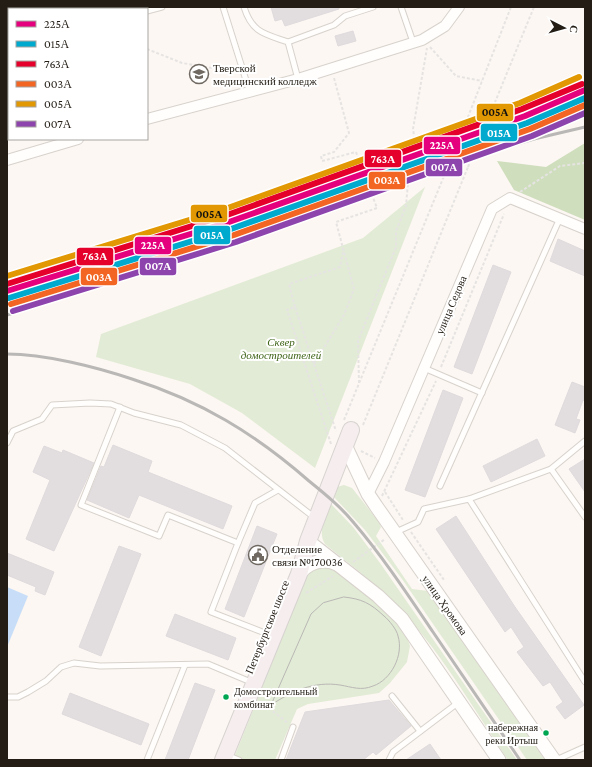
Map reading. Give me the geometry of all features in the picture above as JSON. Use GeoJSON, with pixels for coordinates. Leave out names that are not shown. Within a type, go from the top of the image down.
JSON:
{"type":"FeatureCollection","features":[{"type":"Feature","properties":{"kind":"main road","name":"Петербургское шоссе"},"geometry":{"type":"LineString","coordinates":[[250,681],[299,574],[316,518],[347,436]]}},
{"type":"Feature","properties":{"kind":"main road","name":"Петербургское шоссе"},"geometry":{"type":"LineString","coordinates":[[225,759],[265,633],[289,571],[308,541]]}},
{"type":"Feature","properties":{"kind":"street"},"geometry":{"type":"LineString","coordinates":[[148,120],[298,79],[427,38],[441,29],[460,7]]}},
{"type":"Feature","properties":{"kind":"street"},"geometry":{"type":"LineString","coordinates":[[7,160],[75,140]]}},
{"type":"Feature","properties":{"kind":"street"},"geometry":{"type":"LineString","coordinates":[[510,198],[585,229]]}},
{"type":"Feature","properties":{"kind":"street","name":"улица Седова"},"geometry":{"type":"LineString","coordinates":[[368,494],[384,462],[492,209],[510,198]]}},
{"type":"Feature","properties":{"kind":"street","name":"улица Хромова"},"geometry":{"type":"LineString","coordinates":[[347,436],[368,494],[555,760]]}},
{"type":"Feature","properties":{"kind":"street"},"geometry":{"type":"LineString","coordinates":[[308,541],[378,596],[402,619],[460,701],[499,760]]}},
{"type":"Feature","properties":{"kind":"street"},"geometry":{"type":"LineString","coordinates":[[299,574],[308,565],[319,562],[330,562],[341,566]]}},
{"type":"Feature","properties":{"kind":"lane"},"geometry":{"type":"LineString","coordinates":[[148,11],[162,7]]}},
{"type":"Feature","properties":{"kind":"lane"},"geometry":{"type":"LineString","coordinates":[[223,7],[250,93]]}},
{"type":"Feature","properties":{"kind":"lane"},"geometry":{"type":"LineString","coordinates":[[244,7],[248,20],[258,31],[288,42],[334,25],[345,16],[373,7]]}},
{"type":"Feature","properties":{"kind":"lane"},"geometry":{"type":"LineString","coordinates":[[401,7],[413,42]]}},
{"type":"Feature","properties":{"kind":"lane"},"geometry":{"type":"LineString","coordinates":[[288,42],[298,79]]}},
{"type":"Feature","properties":{"kind":"lane"},"geometry":{"type":"LineString","coordinates":[[440,486],[560,218]]}},
{"type":"Feature","properties":{"kind":"lane"},"geometry":{"type":"LineString","coordinates":[[424,368],[482,393]]}},
{"type":"Feature","properties":{"kind":"lane"},"geometry":{"type":"LineString","coordinates":[[7,443],[12,431],[42,419],[52,405],[90,403],[111,404],[134,413],[166,420],[196,432],[225,448],[316,518]]}},
{"type":"Feature","properties":{"kind":"lane"},"geometry":{"type":"LineString","coordinates":[[120,407],[81,505],[159,536],[168,515],[238,543]]}},
{"type":"Feature","properties":{"kind":"lane"},"geometry":{"type":"LineString","coordinates":[[395,533],[418,522],[424,509],[469,499],[551,469],[584,445]]}},
{"type":"Feature","properties":{"kind":"lane"},"geometry":{"type":"LineString","coordinates":[[551,469],[585,517]]}},
{"type":"Feature","properties":{"kind":"lane"},"geometry":{"type":"LineString","coordinates":[[265,633],[211,612],[255,503],[278,490]]}},
{"type":"Feature","properties":{"kind":"lane"},"geometry":{"type":"LineString","coordinates":[[469,499],[585,682]]}},
{"type":"Feature","properties":{"kind":"lane"},"geometry":{"type":"LineString","coordinates":[[7,697],[18,697],[28,692],[46,681],[61,667],[74,663],[100,666],[208,664],[250,681]]}},
{"type":"Feature","properties":{"kind":"lane"},"geometry":{"type":"LineString","coordinates":[[147,760],[185,665]]}},
{"type":"Feature","properties":{"kind":"lane"},"geometry":{"type":"LineString","coordinates":[[392,696],[420,732]]}},
{"type":"Feature","properties":{"kind":"lane"},"geometry":{"type":"LineString","coordinates":[[389,760],[393,752],[460,701]]}},
{"type":"Feature","properties":{"kind":"lane"},"geometry":{"type":"LineString","coordinates":[[281,760],[293,727]]}},
{"type":"Feature","properties":{"kind":"lane"},"geometry":{"type":"LineString","coordinates":[[555,760],[585,747]]}},
{"type":"Feature","properties":{"kind":"path"},"geometry":{"type":"LineString","coordinates":[[347,436],[359,383],[466,122],[511,7]]}},
{"type":"Feature","properties":{"kind":"path"},"geometry":{"type":"LineString","coordinates":[[347,436],[468,167],[534,7]]}},
{"type":"Feature","properties":{"kind":"path"},"geometry":{"type":"LineString","coordinates":[[359,383],[358,341],[396,247],[396,231],[406,206],[408,182],[417,155],[413,129],[428,45],[456,76],[482,81]]}},
{"type":"Feature","properties":{"kind":"path"},"geometry":{"type":"LineString","coordinates":[[148,49],[182,63],[244,74]]}},
{"type":"Feature","properties":{"kind":"path"},"geometry":{"type":"LineString","coordinates":[[314,364],[344,315],[354,289],[336,222],[377,208],[356,152],[322,161],[321,156],[334,152],[349,133],[331,68]]}},
{"type":"Feature","properties":{"kind":"path"},"geometry":{"type":"LineString","coordinates":[[376,506],[396,468],[439,374],[510,198],[560,166],[585,163]]}},
{"type":"Feature","properties":{"kind":"path"},"geometry":{"type":"LineString","coordinates":[[343,251],[340,267],[289,284],[314,364],[347,436]]}},
{"type":"Feature","properties":{"kind":"path"},"geometry":{"type":"LineString","coordinates":[[295,306],[287,310],[347,436],[384,462],[396,468]]}},
{"type":"Feature","properties":{"kind":"path"},"geometry":{"type":"LineString","coordinates":[[498,745],[544,746]]}},
{"type":"Feature","properties":{"kind":"green space"},"geometry":{"type":"Polygon","coordinates":[[[585,143],[585,220],[514,190],[497,161],[546,167],[585,143]]]}},
{"type":"Feature","properties":{"kind":"green space","name":"Сквер домостроителей"},"geometry":{"type":"Polygon","coordinates":[[[425,187],[315,468],[242,413],[190,384],[96,357],[101,334],[363,238],[425,187]]]}},
{"type":"Feature","properties":{"kind":"green space"},"geometry":{"type":"Polygon","coordinates":[[[344,485],[352,488],[379,522],[381,527],[376,536],[412,589],[428,591],[545,760],[527,760],[402,579],[365,530],[333,496],[337,487],[344,485]]]}},
{"type":"Feature","properties":{"kind":"green space"},"geometry":{"type":"Polygon","coordinates":[[[331,504],[353,527],[380,563],[517,760],[508,760],[453,676],[407,617],[374,584],[325,544],[322,529],[331,504]]]}},
{"type":"Feature","properties":{"kind":"green space"},"geometry":{"type":"Polygon","coordinates":[[[329,567],[352,581],[393,617],[405,632],[410,646],[407,662],[390,683],[379,693],[308,704],[297,709],[275,760],[233,760],[308,573],[317,569],[329,567]]]}},
{"type":"Feature","properties":{"kind":"water"},"geometry":{"type":"Polygon","coordinates":[[[7,587],[28,596],[7,647],[7,587]]]}},
{"type":"Feature","properties":{"kind":"building"},"geometry":{"type":"Polygon","coordinates":[[[271,7],[339,7],[339,9],[285,26],[282,19],[275,21],[271,7]]]}},
{"type":"Feature","properties":{"kind":"building"},"geometry":{"type":"Polygon","coordinates":[[[353,31],[356,41],[338,46],[335,36],[353,31]]]}},
{"type":"Feature","properties":{"kind":"building"},"geometry":{"type":"Polygon","coordinates":[[[558,239],[585,251],[585,276],[550,261],[558,239]]]}},
{"type":"Feature","properties":{"kind":"building"},"geometry":{"type":"Polygon","coordinates":[[[493,265],[511,272],[472,374],[454,367],[493,265]]]}},
{"type":"Feature","properties":{"kind":"building"},"geometry":{"type":"Polygon","coordinates":[[[572,382],[585,387],[585,401],[583,400],[576,419],[580,420],[575,433],[555,425],[572,382]]]}},
{"type":"Feature","properties":{"kind":"building"},"geometry":{"type":"Polygon","coordinates":[[[443,390],[463,398],[425,497],[405,490],[443,390]]]}},
{"type":"Feature","properties":{"kind":"building"},"geometry":{"type":"Polygon","coordinates":[[[537,439],[545,456],[491,482],[483,466],[537,439]]]}},
{"type":"Feature","properties":{"kind":"building"},"geometry":{"type":"Polygon","coordinates":[[[113,445],[152,461],[148,472],[232,506],[223,529],[139,495],[129,518],[87,500],[101,466],[104,467],[113,445]]]}},
{"type":"Feature","properties":{"kind":"building"},"geometry":{"type":"Polygon","coordinates":[[[44,446],[62,453],[63,450],[94,463],[54,551],[26,539],[50,480],[33,472],[44,446]]]}},
{"type":"Feature","properties":{"kind":"building"},"geometry":{"type":"Polygon","coordinates":[[[585,459],[585,492],[569,469],[585,459]]]}},
{"type":"Feature","properties":{"kind":"building"},"geometry":{"type":"Polygon","coordinates":[[[456,516],[515,607],[584,705],[565,719],[556,707],[563,702],[550,682],[543,686],[517,652],[524,647],[511,627],[505,632],[436,529],[456,516]]]}},
{"type":"Feature","properties":{"kind":"building"},"geometry":{"type":"Polygon","coordinates":[[[257,526],[277,534],[244,617],[225,609],[257,526]]]}},
{"type":"Feature","properties":{"kind":"building"},"geometry":{"type":"Polygon","coordinates":[[[119,546],[141,554],[101,656],[79,647],[119,546]]]}},
{"type":"Feature","properties":{"kind":"building"},"geometry":{"type":"Polygon","coordinates":[[[7,553],[54,572],[45,595],[35,591],[36,587],[7,575],[7,553]]]}},
{"type":"Feature","properties":{"kind":"building"},"geometry":{"type":"Polygon","coordinates":[[[175,614],[236,638],[228,660],[166,636],[175,614]]]}},
{"type":"Feature","properties":{"kind":"building"},"geometry":{"type":"Polygon","coordinates":[[[195,683],[215,690],[188,760],[165,760],[195,683]]]}},
{"type":"Feature","properties":{"kind":"building"},"geometry":{"type":"Polygon","coordinates":[[[70,693],[149,724],[141,745],[62,714],[70,693]]]}},
{"type":"Feature","properties":{"kind":"building"},"geometry":{"type":"Polygon","coordinates":[[[389,700],[411,726],[376,755],[373,752],[363,760],[286,760],[305,712],[389,700]]]}},
{"type":"Feature","properties":{"kind":"building"},"geometry":{"type":"Polygon","coordinates":[[[430,744],[441,760],[406,760],[430,744]]]}},
{"type":"Feature","properties":{"kind":"tram line"},"geometry":{"type":"LineString","coordinates":[[344,597],[361,600],[370,605],[386,618],[394,628],[398,636],[399,651],[390,673],[379,683],[373,686],[356,688],[321,684],[295,691],[271,705],[311,614],[323,603],[344,597]]}},
{"type":"Feature","properties":{"kind":"railway"},"geometry":{"type":"LineString","coordinates":[[7,315],[320,214],[484,154],[534,139],[585,127]]}},
{"type":"Feature","properties":{"kind":"railway"},"geometry":{"type":"LineString","coordinates":[[7,354],[38,356],[70,362],[118,374],[157,388],[204,408],[247,433],[268,448],[327,496],[349,517],[365,536],[405,590],[520,760]]}},
{"type":"Feature","properties":{"kind":"transit line","name":"005А"},"geometry":{"type":"LineString","coordinates":[[7,276],[225,209],[520,103],[579,77]]}},
{"type":"Feature","properties":{"kind":"transit line","name":"763А"},"geometry":{"type":"LineString","coordinates":[[7,284],[227,215],[522,109],[582,84]]}},
{"type":"Feature","properties":{"kind":"transit line","name":"225А"},"geometry":{"type":"LineString","coordinates":[[7,291],[229,222],[525,116],[585,90]]}},
{"type":"Feature","properties":{"kind":"transit line","name":"015А"},"geometry":{"type":"LineString","coordinates":[[9,298],[231,229],[527,123],[585,98]]}},
{"type":"Feature","properties":{"kind":"transit line","name":"003А"},"geometry":{"type":"LineString","coordinates":[[11,304],[234,235],[530,129],[585,105]]}},
{"type":"Feature","properties":{"kind":"transit line","name":"007А"},"geometry":{"type":"LineString","coordinates":[[13,311],[236,242],[532,136],[585,113]]}},
{"type":"Feature","properties":{"kind":"place","name":"Тверской медицинский колледж"},"geometry":{"type":"Point","coordinates":[199,74]}},
{"type":"Feature","properties":{"kind":"place","name":"Отделение связи №170036"},"geometry":{"type":"Point","coordinates":[258,555]}},
{"type":"Feature","properties":{"kind":"place","name":"Домостроительный комбинат"},"geometry":{"type":"Point","coordinates":[226,697]}},
{"type":"Feature","properties":{"kind":"place","name":"набережная реки Иртыш"},"geometry":{"type":"Point","coordinates":[546,733]}}]}
